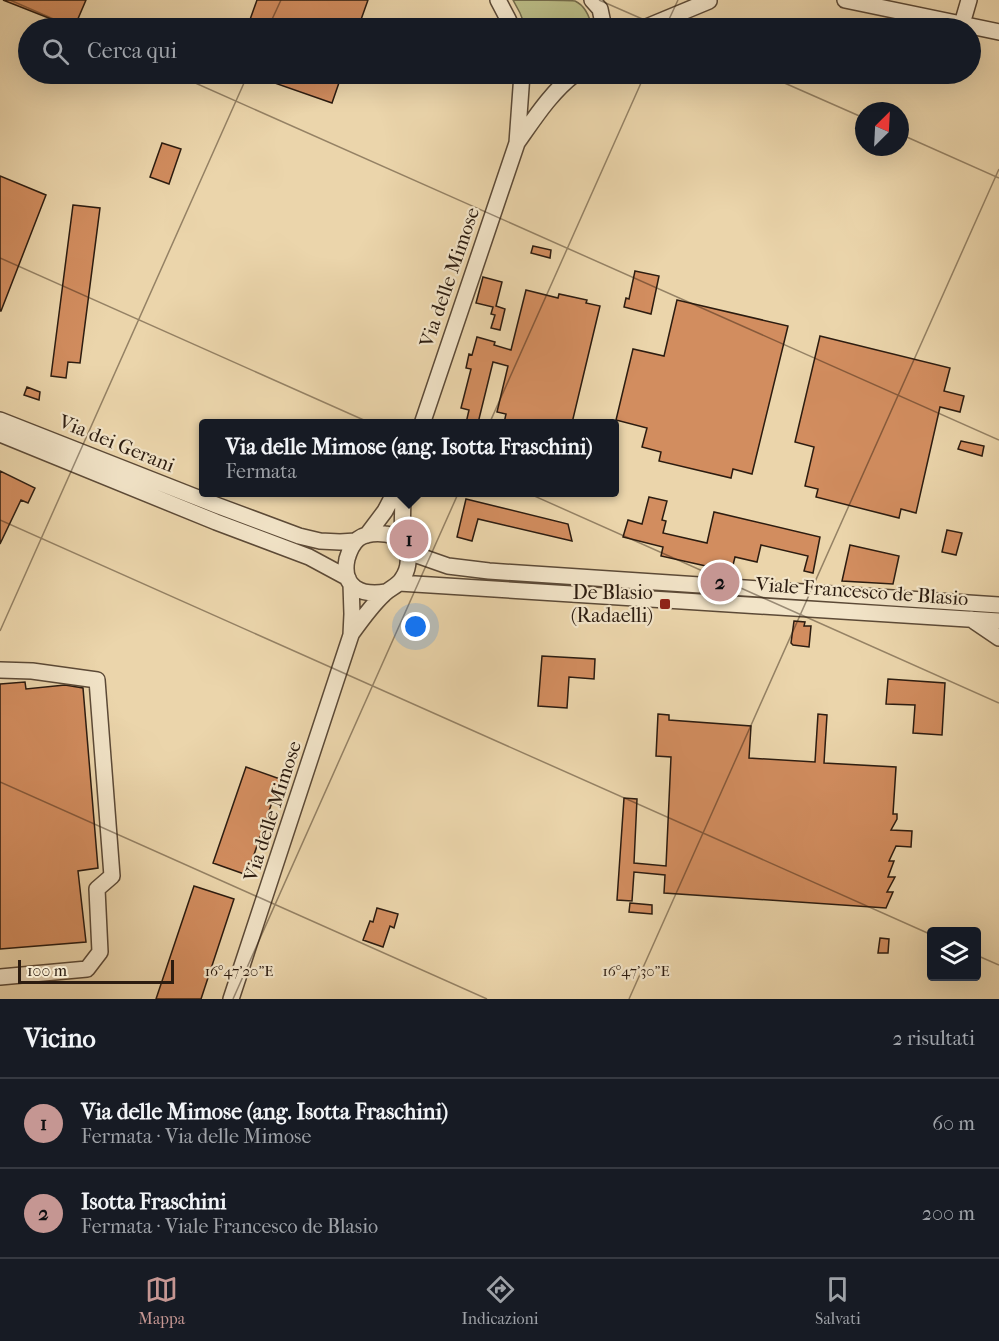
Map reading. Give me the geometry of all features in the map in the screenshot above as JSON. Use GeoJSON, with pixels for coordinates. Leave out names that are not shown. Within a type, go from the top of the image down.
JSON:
{"type":"FeatureCollection","features":[{"type":"Feature","properties":{"kind":"street"},"geometry":{"type":"LineString","coordinates":[[498,0],[507,18]]}},
{"type":"Feature","properties":{"kind":"street"},"geometry":{"type":"LineString","coordinates":[[592,0],[600,9],[602,18]]}},
{"type":"Feature","properties":{"kind":"street"},"geometry":{"type":"LineString","coordinates":[[667,18],[709,0]]}},
{"type":"Feature","properties":{"kind":"street"},"geometry":{"type":"LineString","coordinates":[[845,0],[933,18]]}},
{"type":"Feature","properties":{"kind":"street"},"geometry":{"type":"LineString","coordinates":[[964,18],[969,0]]}},
{"type":"Feature","properties":{"kind":"street"},"geometry":{"type":"LineString","coordinates":[[981,28],[999,32]]}},
{"type":"Feature","properties":{"kind":"street","name":"Via delle Mimose"},"geometry":{"type":"LineString","coordinates":[[423,419],[517,143],[521,84]]}},
{"type":"Feature","properties":{"kind":"street","name":"Via delle Mimose"},"geometry":{"type":"LineString","coordinates":[[517,143],[562,84]]}},
{"type":"Feature","properties":{"kind":"street","name":"Via dei Gerani"},"geometry":{"type":"LineString","coordinates":[[0,420],[299,536],[320,542],[340,542],[362,538]]}},
{"type":"Feature","properties":{"kind":"street","name":"Via dei Gerani"},"geometry":{"type":"LineString","coordinates":[[0,434],[216,522],[309,557],[350,581]]}},
{"type":"Feature","properties":{"kind":"street"},"geometry":{"type":"LineString","coordinates":[[351,635],[350,581],[346,564],[349,554],[385,511],[392,497]]}},
{"type":"Feature","properties":{"kind":"street"},"geometry":{"type":"LineString","coordinates":[[351,635],[362,618],[404,577],[408,567],[403,497]]}},
{"type":"Feature","properties":{"kind":"street"},"geometry":{"type":"LineString","coordinates":[[362,538],[379,533],[392,534],[405,547]]}},
{"type":"Feature","properties":{"kind":"street","name":"Viale Francesco de Blasio"},"geometry":{"type":"LineString","coordinates":[[405,547],[448,566],[489,571],[999,605]]}},
{"type":"Feature","properties":{"kind":"street"},"geometry":{"type":"LineString","coordinates":[[350,581],[358,591],[367,593],[377,593],[393,587]]}},
{"type":"Feature","properties":{"kind":"street","name":"Viale Francesco de Blasio"},"geometry":{"type":"LineString","coordinates":[[393,587],[999,621]]}},
{"type":"Feature","properties":{"kind":"street"},"geometry":{"type":"LineString","coordinates":[[971,619],[999,638]]}},
{"type":"Feature","properties":{"kind":"street","name":"Via delle Mimose"},"geometry":{"type":"LineString","coordinates":[[231,999],[351,635]]}},
{"type":"Feature","properties":{"kind":"street"},"geometry":{"type":"LineString","coordinates":[[0,670],[32,671],[97,681],[112,876],[97,889],[100,952],[87,969],[0,977]]}},
{"type":"Feature","properties":{"kind":"green space"},"geometry":{"type":"Polygon","coordinates":[[[513,0],[575,1],[585,9],[590,18],[522,18],[513,0]]]}},
{"type":"Feature","properties":{"kind":"building"},"geometry":{"type":"Polygon","coordinates":[[[3,0],[86,0],[78,18],[49,18],[3,0]]]}},
{"type":"Feature","properties":{"kind":"building"},"geometry":{"type":"Polygon","coordinates":[[[257,0],[368,0],[362,18],[251,18],[257,0]]]}},
{"type":"Feature","properties":{"kind":"building"},"geometry":{"type":"Polygon","coordinates":[[[278,84],[339,84],[332,103],[278,84]]]}},
{"type":"Feature","properties":{"kind":"building"},"geometry":{"type":"Polygon","coordinates":[[[162,143],[181,149],[169,184],[150,177],[162,143]]]}},
{"type":"Feature","properties":{"kind":"building"},"geometry":{"type":"Polygon","coordinates":[[[0,176],[46,195],[1,311],[0,311],[0,176]]]}},
{"type":"Feature","properties":{"kind":"building"},"geometry":{"type":"Polygon","coordinates":[[[73,205],[100,208],[80,363],[68,362],[66,378],[51,376],[73,205]]]}},
{"type":"Feature","properties":{"kind":"building"},"geometry":{"type":"Polygon","coordinates":[[[533,246],[551,250],[550,258],[531,253],[533,246]]]}},
{"type":"Feature","properties":{"kind":"building"},"geometry":{"type":"Polygon","coordinates":[[[635,271],[659,276],[651,314],[624,307],[626,298],[629,299],[635,271]]]}},
{"type":"Feature","properties":{"kind":"building"},"geometry":{"type":"Polygon","coordinates":[[[483,277],[502,282],[496,306],[505,309],[500,330],[491,328],[495,315],[491,314],[493,307],[476,303],[483,277]]]}},
{"type":"Feature","properties":{"kind":"building"},"geometry":{"type":"Polygon","coordinates":[[[526,290],[558,298],[559,294],[587,300],[586,303],[600,306],[573,419],[505,419],[506,414],[497,412],[508,366],[493,362],[479,419],[467,419],[469,410],[461,408],[471,369],[466,368],[469,354],[472,355],[477,337],[511,350],[526,290]]]}},
{"type":"Feature","properties":{"kind":"building"},"geometry":{"type":"Polygon","coordinates":[[[677,300],[788,326],[752,474],[733,469],[731,478],[659,461],[661,452],[642,447],[647,428],[616,419],[633,349],[664,356],[677,300]]]}},
{"type":"Feature","properties":{"kind":"building"},"geometry":{"type":"Polygon","coordinates":[[[820,336],[950,368],[944,391],[964,396],[960,412],[940,407],[916,513],[901,509],[899,518],[816,497],[818,489],[805,486],[814,447],[795,442],[820,336]]]}},
{"type":"Feature","properties":{"kind":"building"},"geometry":{"type":"Polygon","coordinates":[[[27,387],[40,392],[39,400],[24,395],[27,387]]]}},
{"type":"Feature","properties":{"kind":"building"},"geometry":{"type":"Polygon","coordinates":[[[961,441],[984,446],[982,456],[958,449],[961,441]]]}},
{"type":"Feature","properties":{"kind":"building"},"geometry":{"type":"Polygon","coordinates":[[[0,471],[35,488],[28,503],[21,500],[0,544],[0,471]]]}},
{"type":"Feature","properties":{"kind":"building"},"geometry":{"type":"Polygon","coordinates":[[[649,497],[667,501],[662,520],[666,521],[663,533],[707,543],[714,512],[820,537],[813,573],[804,571],[808,556],[761,545],[757,562],[735,557],[733,565],[725,563],[724,570],[661,556],[663,547],[623,537],[628,520],[642,524],[649,497]]]}},
{"type":"Feature","properties":{"kind":"building"},"geometry":{"type":"Polygon","coordinates":[[[466,499],[568,524],[572,541],[478,519],[472,541],[457,537],[466,499]]]}},
{"type":"Feature","properties":{"kind":"building"},"geometry":{"type":"Polygon","coordinates":[[[947,530],[962,533],[956,555],[942,552],[947,530]]]}},
{"type":"Feature","properties":{"kind":"building"},"geometry":{"type":"Polygon","coordinates":[[[850,545],[899,556],[893,584],[842,581],[850,545]]]}},
{"type":"Feature","properties":{"kind":"building"},"geometry":{"type":"Polygon","coordinates":[[[794,621],[805,622],[804,626],[811,626],[809,647],[791,643],[794,621]]]}},
{"type":"Feature","properties":{"kind":"building"},"geometry":{"type":"Polygon","coordinates":[[[542,656],[595,659],[594,679],[569,677],[567,708],[538,706],[542,656]]]}},
{"type":"Feature","properties":{"kind":"building"},"geometry":{"type":"Polygon","coordinates":[[[888,679],[945,683],[942,735],[913,733],[915,705],[886,704],[888,679]]]}},
{"type":"Feature","properties":{"kind":"building"},"geometry":{"type":"Polygon","coordinates":[[[25,682],[26,689],[65,685],[83,688],[98,868],[78,871],[86,942],[0,949],[0,684],[25,682]]]}},
{"type":"Feature","properties":{"kind":"building"},"geometry":{"type":"Polygon","coordinates":[[[658,714],[669,715],[669,720],[751,726],[749,758],[815,762],[818,714],[827,715],[824,763],[896,767],[893,814],[897,814],[897,819],[891,830],[912,831],[911,847],[896,846],[889,861],[894,861],[888,877],[895,877],[887,892],[893,892],[886,908],[664,893],[665,875],[634,872],[632,901],[617,900],[624,798],[637,799],[634,863],[666,866],[671,757],[656,756],[658,714]]]}},
{"type":"Feature","properties":{"kind":"building"},"geometry":{"type":"Polygon","coordinates":[[[246,767],[280,779],[247,875],[213,863],[246,767]]]}},
{"type":"Feature","properties":{"kind":"building"},"geometry":{"type":"Polygon","coordinates":[[[194,886],[234,899],[201,999],[156,999],[194,886]]]}},
{"type":"Feature","properties":{"kind":"building"},"geometry":{"type":"Polygon","coordinates":[[[630,903],[652,905],[652,914],[629,912],[630,903]]]}},
{"type":"Feature","properties":{"kind":"building"},"geometry":{"type":"Polygon","coordinates":[[[377,908],[398,914],[394,928],[390,926],[383,947],[363,940],[370,921],[373,922],[377,908]]]}},
{"type":"Feature","properties":{"kind":"building"},"geometry":{"type":"Polygon","coordinates":[[[880,938],[889,939],[888,953],[878,953],[880,938]]]}},
{"type":"Feature","properties":{"kind":"place","name":"Via delle Mimose (ang. Isotta Fraschini)"},"geometry":{"type":"Point","coordinates":[409,539]}},
{"type":"Feature","properties":{"kind":"place","name":"Isotta Fraschini"},"geometry":{"type":"Point","coordinates":[720,582]}},
{"type":"Feature","properties":{"kind":"place","name":"De Blasio (Radaelli)"},"geometry":{"type":"Point","coordinates":[665,604]}}]}
